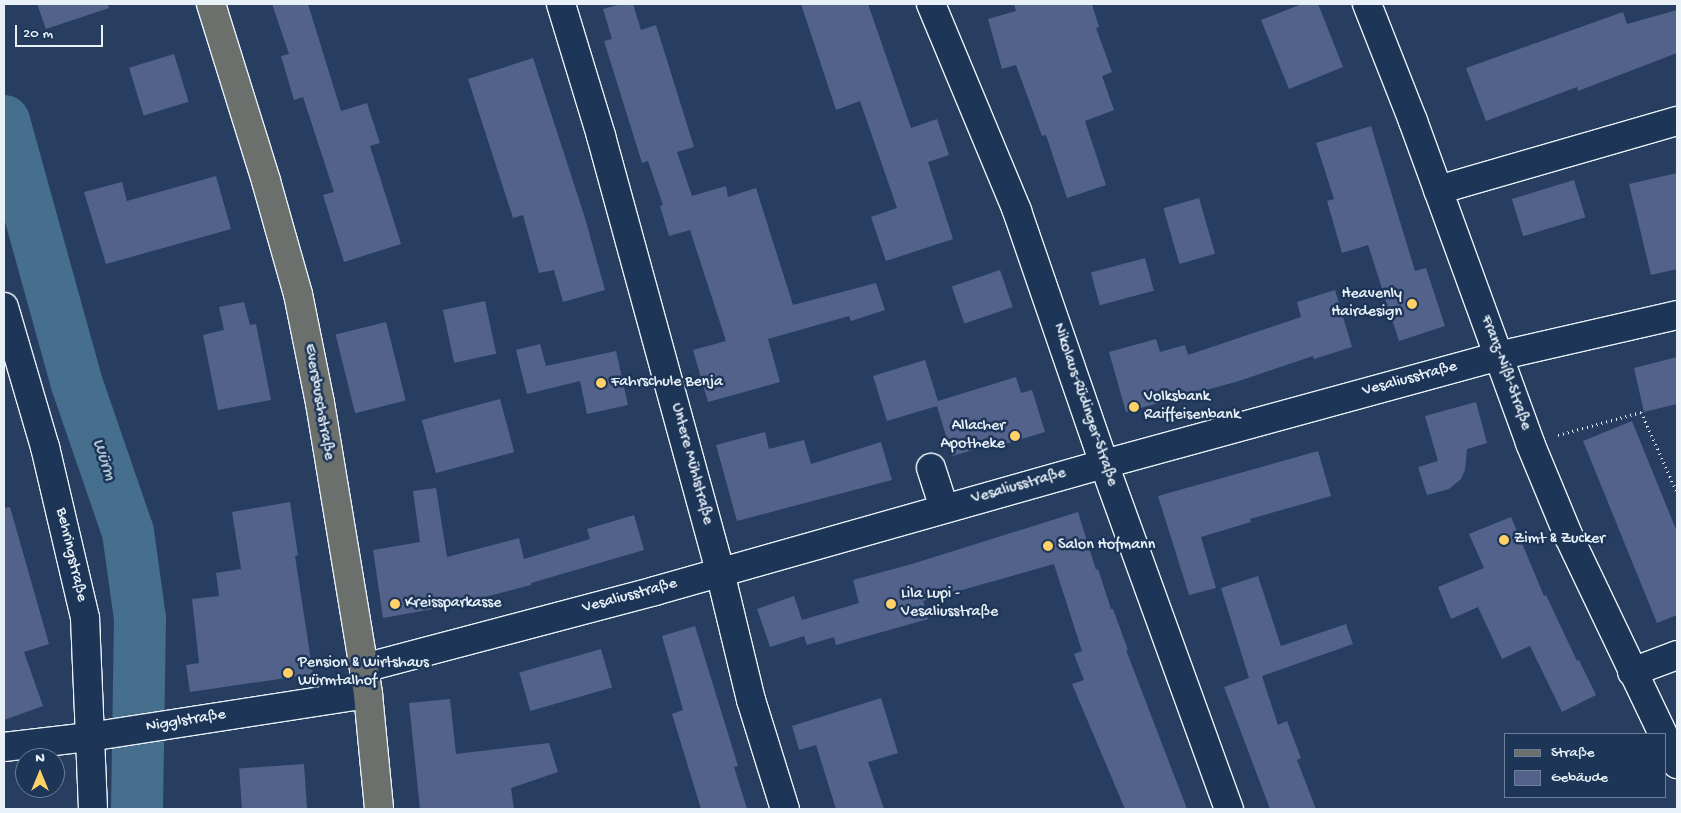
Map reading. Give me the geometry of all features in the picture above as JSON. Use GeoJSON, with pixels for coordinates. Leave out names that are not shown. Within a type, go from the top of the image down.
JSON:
{"type":"FeatureCollection","features":[{"type":"Feature","properties":{"kind":"main road","name":"Eversbuschstraße"},"geometry":{"type":"LineString","coordinates":[[211,4],[266,181],[298,294],[320,403],[366,681],[379,809]]}},
{"type":"Feature","properties":{"kind":"street","name":"Untere Mühlstraße"},"geometry":{"type":"LineString","coordinates":[[561,4],[601,136],[720,572],[751,700],[785,809]]}},
{"type":"Feature","properties":{"kind":"street","name":"Nikolaus-Rüdinger-Straße"},"geometry":{"type":"LineString","coordinates":[[931,4],[1017,211],[1104,464],[1229,809]]}},
{"type":"Feature","properties":{"kind":"street","name":"Franz-Nißl-Straße"},"geometry":{"type":"LineString","coordinates":[[1367,4],[1438,190],[1530,443],[1569,537],[1662,733]]}},
{"type":"Feature","properties":{"kind":"street"},"geometry":{"type":"LineString","coordinates":[[1438,190],[1677,121]]}},
{"type":"Feature","properties":{"kind":"street","name":"Behringstraße"},"geometry":{"type":"LineString","coordinates":[[4,307],[45,447],[85,618],[100,735],[93,809]]}},
{"type":"Feature","properties":{"kind":"street","name":"Vesaliusstraße"},"geometry":{"type":"LineString","coordinates":[[366,681],[655,591],[944,508],[1498,356],[1677,315]]}},
{"type":"Feature","properties":{"kind":"street"},"geometry":{"type":"LineString","coordinates":[[931,468],[944,508]]}},
{"type":"Feature","properties":{"kind":"street"},"geometry":{"type":"LineString","coordinates":[[1632,672],[1677,655]]}},
{"type":"Feature","properties":{"kind":"street","name":"Nigglstraße"},"geometry":{"type":"LineString","coordinates":[[4,748],[187,722],[366,681]]}},
{"type":"Feature","properties":{"kind":"street"},"geometry":{"type":"LineString","coordinates":[[1666,741],[1677,764]]}},
{"type":"Feature","properties":{"kind":"path"},"geometry":{"type":"LineString","coordinates":[[1564,434],[1641,412],[1677,492]]}},
{"type":"Feature","properties":{"kind":"building"},"geometry":{"type":"Polygon","coordinates":[[[37,4],[108,4],[109,8],[46,29],[37,4]]]}},
{"type":"Feature","properties":{"kind":"building"},"geometry":{"type":"Polygon","coordinates":[[[272,4],[308,4],[341,111],[367,103],[380,143],[370,146],[401,244],[344,262],[323,195],[334,192],[303,97],[294,100],[281,56],[289,54],[272,4]]]}},
{"type":"Feature","properties":{"kind":"building"},"geometry":{"type":"Polygon","coordinates":[[[622,4],[633,4],[641,30],[656,25],[694,147],[677,152],[692,196],[726,186],[728,197],[756,188],[793,305],[876,283],[885,310],[851,321],[849,316],[768,339],[780,382],[708,402],[693,350],[726,341],[690,230],[669,236],[660,206],[663,205],[648,161],[642,163],[604,41],[612,39],[603,9],[622,4]]]}},
{"type":"Feature","properties":{"kind":"building"},"geometry":{"type":"Polygon","coordinates":[[[801,4],[868,4],[911,128],[937,119],[949,155],[928,162],[953,239],[886,261],[871,217],[897,208],[860,101],[836,110],[801,4]]]}},
{"type":"Feature","properties":{"kind":"building"},"geometry":{"type":"Polygon","coordinates":[[[1014,4],[1092,4],[1099,27],[1096,28],[1112,72],[1102,76],[1114,110],[1085,121],[1106,185],[1067,198],[1046,135],[1042,136],[1016,65],[1002,69],[988,19],[1016,11],[1014,4]]]}},
{"type":"Feature","properties":{"kind":"building"},"geometry":{"type":"Polygon","coordinates":[[[1302,4],[1318,4],[1343,67],[1289,89],[1261,20],[1302,4]]]}},
{"type":"Feature","properties":{"kind":"building"},"geometry":{"type":"Polygon","coordinates":[[[1677,10],[1677,53],[1578,91],[1577,87],[1486,121],[1466,68],[1623,12],[1627,24],[1677,10]]]}},
{"type":"Feature","properties":{"kind":"building"},"geometry":{"type":"Polygon","coordinates":[[[174,54],[189,102],[144,116],[129,68],[174,54]]]}},
{"type":"Feature","properties":{"kind":"building"},"geometry":{"type":"Polygon","coordinates":[[[533,58],[585,218],[605,290],[563,302],[554,270],[539,273],[523,215],[513,218],[468,79],[533,58]]]}},
{"type":"Feature","properties":{"kind":"building"},"geometry":{"type":"Polygon","coordinates":[[[1371,126],[1415,271],[1426,268],[1445,326],[1399,341],[1368,245],[1342,253],[1327,201],[1334,199],[1316,143],[1371,126]]]}},
{"type":"Feature","properties":{"kind":"building"},"geometry":{"type":"Polygon","coordinates":[[[1677,173],[1677,269],[1651,275],[1629,184],[1677,173]]]}},
{"type":"Feature","properties":{"kind":"building"},"geometry":{"type":"Polygon","coordinates":[[[216,176],[231,229],[106,264],[84,192],[122,182],[127,201],[216,176]]]}},
{"type":"Feature","properties":{"kind":"building"},"geometry":{"type":"Polygon","coordinates":[[[1574,180],[1585,217],[1523,236],[1512,199],[1574,180]]]}},
{"type":"Feature","properties":{"kind":"building"},"geometry":{"type":"Polygon","coordinates":[[[1199,198],[1215,254],[1179,264],[1163,208],[1199,198]]]}},
{"type":"Feature","properties":{"kind":"building"},"geometry":{"type":"Polygon","coordinates":[[[1145,258],[1154,291],[1100,305],[1091,272],[1145,258]]]}},
{"type":"Feature","properties":{"kind":"building"},"geometry":{"type":"Polygon","coordinates":[[[1000,270],[1013,307],[964,323],[952,287],[1000,270]]]}},
{"type":"Feature","properties":{"kind":"building"},"geometry":{"type":"Polygon","coordinates":[[[1335,290],[1352,347],[1314,359],[1313,356],[1239,381],[1126,412],[1109,352],[1156,339],[1160,352],[1185,345],[1188,355],[1301,317],[1297,302],[1335,290]]]}},
{"type":"Feature","properties":{"kind":"building"},"geometry":{"type":"Polygon","coordinates":[[[485,301],[496,354],[454,363],[443,310],[485,301]]]}},
{"type":"Feature","properties":{"kind":"building"},"geometry":{"type":"Polygon","coordinates":[[[244,302],[250,325],[256,324],[271,400],[218,410],[203,335],[224,330],[219,307],[244,302]]]}},
{"type":"Feature","properties":{"kind":"building"},"geometry":{"type":"Polygon","coordinates":[[[386,322],[406,401],[355,413],[336,335],[386,322]]]}},
{"type":"Feature","properties":{"kind":"building"},"geometry":{"type":"Polygon","coordinates":[[[540,344],[546,366],[616,351],[628,405],[587,414],[580,381],[527,394],[516,350],[540,344]]]}},
{"type":"Feature","properties":{"kind":"building"},"geometry":{"type":"Polygon","coordinates":[[[1677,357],[1677,404],[1644,412],[1634,368],[1677,357]]]}},
{"type":"Feature","properties":{"kind":"building"},"geometry":{"type":"Polygon","coordinates":[[[925,360],[938,401],[1016,377],[1021,393],[1032,390],[1045,432],[989,449],[988,446],[952,456],[937,406],[887,421],[873,376],[925,360]]]}},
{"type":"Feature","properties":{"kind":"building"},"geometry":{"type":"Polygon","coordinates":[[[500,399],[514,452],[436,473],[422,420],[500,399]]]}},
{"type":"Feature","properties":{"kind":"building"},"geometry":{"type":"Polygon","coordinates":[[[1476,402],[1487,443],[1467,449],[1465,470],[1461,479],[1449,489],[1427,495],[1418,467],[1438,461],[1425,416],[1476,402]]]}},
{"type":"Feature","properties":{"kind":"building"},"geometry":{"type":"Polygon","coordinates":[[[1632,421],[1677,532],[1677,615],[1657,623],[1583,441],[1632,421]]]}},
{"type":"Feature","properties":{"kind":"building"},"geometry":{"type":"Polygon","coordinates":[[[765,432],[769,449],[804,440],[811,464],[881,442],[892,480],[737,521],[716,445],[765,432]]]}},
{"type":"Feature","properties":{"kind":"building"},"geometry":{"type":"Polygon","coordinates":[[[1318,451],[1331,496],[1250,519],[1251,522],[1201,537],[1216,588],[1189,595],[1158,496],[1318,451]]]}},
{"type":"Feature","properties":{"kind":"building"},"geometry":{"type":"Polygon","coordinates":[[[436,488],[447,557],[519,538],[524,559],[590,539],[587,529],[634,515],[644,550],[531,583],[531,585],[450,606],[383,618],[373,550],[420,542],[413,491],[436,488]]]}},
{"type":"Feature","properties":{"kind":"building"},"geometry":{"type":"Polygon","coordinates":[[[290,502],[298,555],[295,556],[313,674],[190,692],[186,665],[199,663],[192,599],[219,596],[216,573],[241,569],[232,512],[290,502]]]}},
{"type":"Feature","properties":{"kind":"building"},"geometry":{"type":"Polygon","coordinates":[[[10,507],[49,644],[24,652],[43,706],[4,720],[4,508],[10,507]]]}},
{"type":"Feature","properties":{"kind":"building"},"geometry":{"type":"Polygon","coordinates":[[[1078,512],[1096,570],[1098,569],[1111,609],[1113,609],[1128,650],[1126,650],[1187,809],[1125,809],[1072,684],[1084,680],[1074,654],[1082,651],[1054,564],[923,601],[928,619],[836,645],[834,637],[807,645],[804,636],[770,647],[757,609],[794,596],[802,620],[859,603],[853,580],[912,564],[1078,512]]]}},
{"type":"Feature","properties":{"kind":"building"},"geometry":{"type":"Polygon","coordinates":[[[1511,517],[1544,596],[1546,595],[1577,661],[1579,660],[1596,695],[1562,712],[1530,646],[1502,659],[1478,607],[1451,619],[1438,587],[1484,568],[1469,534],[1511,517]]]}},
{"type":"Feature","properties":{"kind":"building"},"geometry":{"type":"Polygon","coordinates":[[[1258,576],[1281,646],[1346,624],[1353,644],[1262,676],[1278,725],[1287,721],[1301,758],[1297,760],[1316,809],[1270,809],[1224,687],[1249,678],[1221,588],[1258,576]]]}},
{"type":"Feature","properties":{"kind":"building"},"geometry":{"type":"Polygon","coordinates":[[[695,626],[738,766],[734,767],[747,809],[701,809],[672,714],[683,710],[662,636],[695,626]]]}},
{"type":"Feature","properties":{"kind":"building"},"geometry":{"type":"Polygon","coordinates":[[[601,649],[612,687],[530,711],[519,672],[601,649]]]}},
{"type":"Feature","properties":{"kind":"building"},"geometry":{"type":"Polygon","coordinates":[[[881,698],[898,753],[868,762],[884,809],[836,809],[816,745],[799,750],[792,726],[881,698]]]}},
{"type":"Feature","properties":{"kind":"building"},"geometry":{"type":"Polygon","coordinates":[[[450,699],[456,754],[549,743],[558,772],[511,788],[514,809],[420,809],[409,703],[450,699]]]}},
{"type":"Feature","properties":{"kind":"building"},"geometry":{"type":"Polygon","coordinates":[[[304,764],[307,809],[242,809],[239,769],[304,764]]]}},
{"type":"Feature","properties":{"kind":"waterway","name":"Würm"},"geometry":{"type":"LineString","coordinates":[[4,121],[77,384],[128,532],[140,618],[137,809]]}},
{"type":"Feature","properties":{"kind":"place","name":"Heavenly Hairdesign"},"geometry":{"type":"Point","coordinates":[1412,304]}},
{"type":"Feature","properties":{"kind":"place","name":"Fahrschule Benja"},"geometry":{"type":"Point","coordinates":[601,383]}},
{"type":"Feature","properties":{"kind":"place","name":"Volksbank Raiffeisenbank"},"geometry":{"type":"Point","coordinates":[1134,407]}},
{"type":"Feature","properties":{"kind":"place","name":"Allacher Apotheke"},"geometry":{"type":"Point","coordinates":[1015,436]}},
{"type":"Feature","properties":{"kind":"place","name":"Zimt & Zucker"},"geometry":{"type":"Point","coordinates":[1504,540]}},
{"type":"Feature","properties":{"kind":"place","name":"Salon Hofmann"},"geometry":{"type":"Point","coordinates":[1048,546]}},
{"type":"Feature","properties":{"kind":"place","name":"Kreissparkasse"},"geometry":{"type":"Point","coordinates":[395,604]}},
{"type":"Feature","properties":{"kind":"place","name":"Lila Lupi - Vesaliusstraße"},"geometry":{"type":"Point","coordinates":[891,604]}},
{"type":"Feature","properties":{"kind":"place","name":"Pension & Wirtshaus Würmtalhof"},"geometry":{"type":"Point","coordinates":[288,673]}}]}
